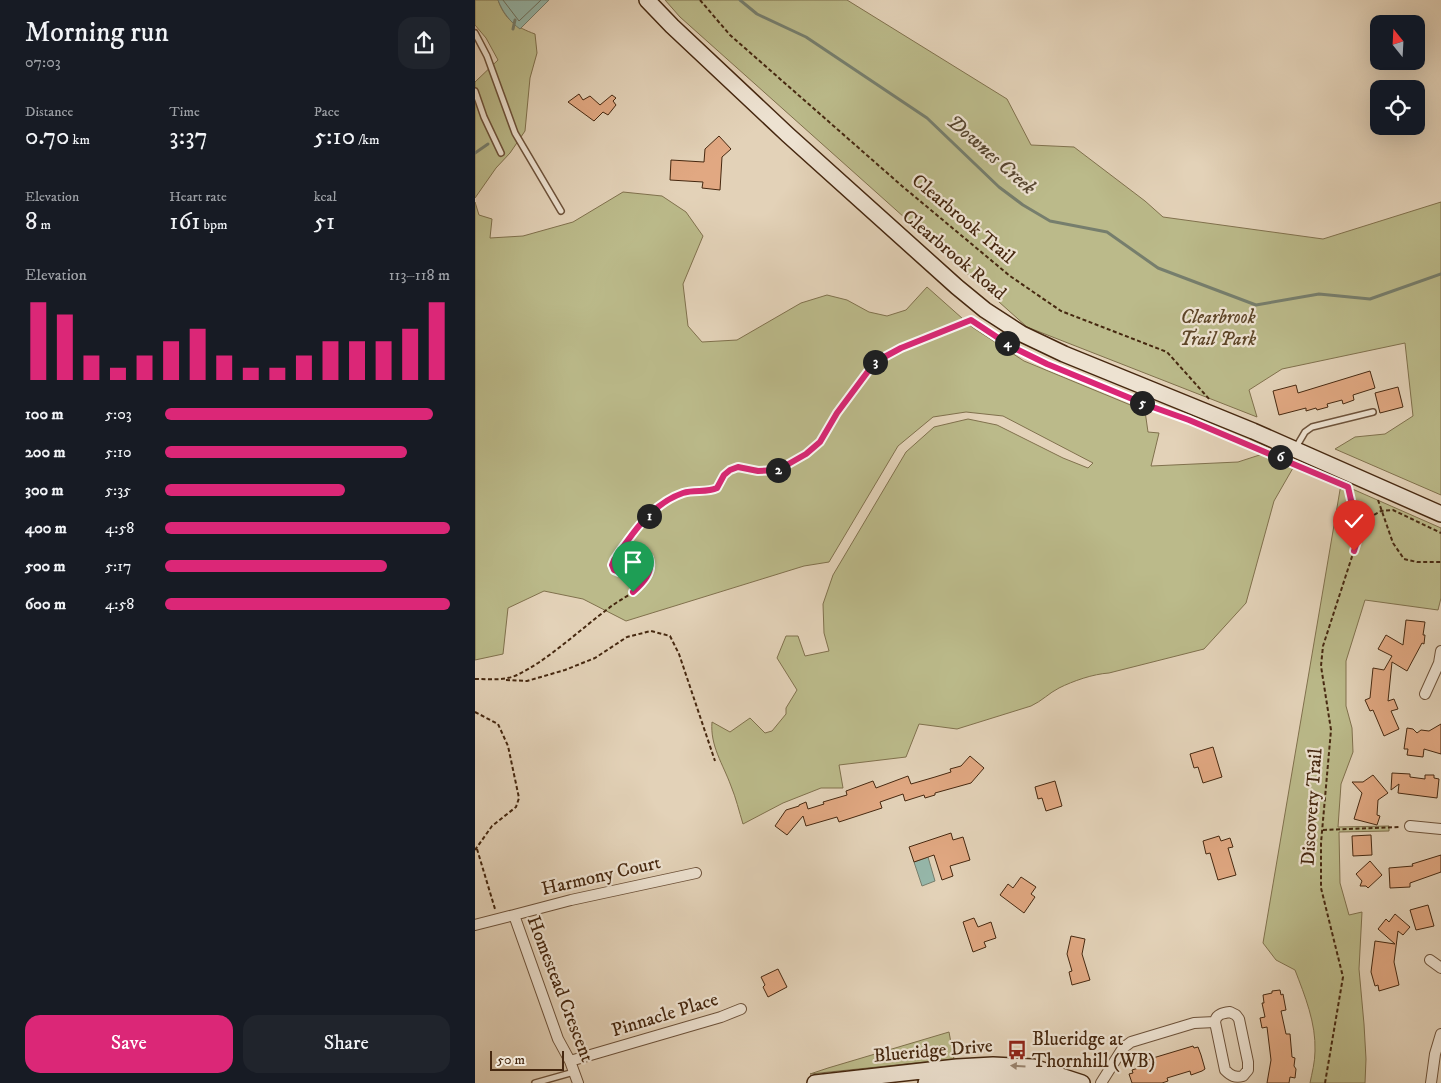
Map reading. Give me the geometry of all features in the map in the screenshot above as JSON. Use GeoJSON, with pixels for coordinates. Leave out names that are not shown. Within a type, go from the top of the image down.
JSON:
{"type":"FeatureCollection","features":[{"type":"Feature","properties":{"kind":"main road","name":"Clearbrook Road"},"geometry":{"type":"LineString","coordinates":[[647,0],[788,135],[949,281],[985,310],[1022,334],[1056,350],[1295,449],[1441,514]]}},
{"type":"Feature","properties":{"kind":"main road","name":"Blueridge Drive"},"geometry":{"type":"LineString","coordinates":[[815,1083],[957,1067],[993,1065],[1033,1067],[1082,1083]]}},
{"type":"Feature","properties":{"kind":"main road","name":"Blueridge Drive"},"geometry":{"type":"LineString","coordinates":[[926,1083],[1038,1079],[1053,1083]]}},
{"type":"Feature","properties":{"kind":"street"},"geometry":{"type":"LineString","coordinates":[[1425,694],[1439,663],[1441,651]]}},
{"type":"Feature","properties":{"kind":"street"},"geometry":{"type":"LineString","coordinates":[[1410,826],[1441,829]]}},
{"type":"Feature","properties":{"kind":"street","name":"Harmony Court"},"geometry":{"type":"LineString","coordinates":[[514,915],[571,900],[696,873]]}},
{"type":"Feature","properties":{"kind":"street","name":"Homestead Crescent"},"geometry":{"type":"LineString","coordinates":[[475,925],[514,915],[558,1039],[570,1061],[578,1083]]}},
{"type":"Feature","properties":{"kind":"street"},"geometry":{"type":"LineString","coordinates":[[1430,960],[1441,968]]}},
{"type":"Feature","properties":{"kind":"street","name":"Pinnacle Place"},"geometry":{"type":"LineString","coordinates":[[570,1061],[721,1017],[741,1009]]}},
{"type":"Feature","properties":{"kind":"street"},"geometry":{"type":"LineString","coordinates":[[1230,1012],[1239,1020],[1248,1062],[1248,1070],[1243,1076],[1237,1078],[1230,1076],[1225,1070],[1215,1022],[1215,1018],[1219,1015],[1230,1012]]}},
{"type":"Feature","properties":{"kind":"street"},"geometry":{"type":"LineString","coordinates":[[1101,1083],[1123,1048],[1131,1042],[1194,1023],[1215,1022]]}},
{"type":"Feature","properties":{"kind":"street"},"geometry":{"type":"LineString","coordinates":[[1431,1083],[1435,1054],[1441,1034]]}},
{"type":"Feature","properties":{"kind":"lane"},"geometry":{"type":"LineString","coordinates":[[475,33],[487,56],[515,133],[561,211]]}},
{"type":"Feature","properties":{"kind":"lane"},"geometry":{"type":"LineString","coordinates":[[475,91],[484,117],[501,153]]}},
{"type":"Feature","properties":{"kind":"lane"},"geometry":{"type":"LineString","coordinates":[[1295,449],[1305,432],[1312,427],[1373,412]]}},
{"type":"Feature","properties":{"kind":"lane"},"geometry":{"type":"LineString","coordinates":[[535,1083],[574,1072]]}},
{"type":"Feature","properties":{"kind":"path","name":"Clearbrook Trail"},"geometry":{"type":"LineString","coordinates":[[700,0],[730,35],[902,186],[1010,276],[1061,311],[1167,352],[1211,401]]}},
{"type":"Feature","properties":{"kind":"path"},"geometry":{"type":"LineString","coordinates":[[501,680],[518,675],[536,663],[644,582],[651,564],[649,558],[644,556],[638,557],[624,570],[619,572],[614,570],[612,565],[642,521],[671,498],[685,493],[717,488],[724,475],[738,467],[758,471],[778,470],[806,454],[820,442],[837,413],[875,362],[901,348],[971,320],[1012,347],[1047,364],[1275,456]]}},
{"type":"Feature","properties":{"kind":"path"},"geometry":{"type":"LineString","coordinates":[[1355,490],[1348,487],[1359,535]]}},
{"type":"Feature","properties":{"kind":"path"},"geometry":{"type":"LineString","coordinates":[[1377,499],[1393,543],[1404,559],[1417,562],[1441,562]]}},
{"type":"Feature","properties":{"kind":"path"},"geometry":{"type":"LineString","coordinates":[[1381,511],[1393,510],[1441,533]]}},
{"type":"Feature","properties":{"kind":"path","name":"Discovery Trail"},"geometry":{"type":"LineString","coordinates":[[1325,1083],[1343,977],[1321,888],[1321,843],[1331,730],[1321,666],[1323,646],[1359,535],[1366,521],[1381,511]]}},
{"type":"Feature","properties":{"kind":"path"},"geometry":{"type":"LineString","coordinates":[[475,679],[527,681],[565,670],[595,658],[627,637],[651,631],[670,636],[679,654],[715,761]]}},
{"type":"Feature","properties":{"kind":"path"},"geometry":{"type":"LineString","coordinates":[[475,712],[498,724],[508,746],[519,798],[516,807],[491,826],[476,849],[497,919]]}},
{"type":"Feature","properties":{"kind":"path"},"geometry":{"type":"LineString","coordinates":[[1323,830],[1410,826]]}},
{"type":"Feature","properties":{"kind":"green space"},"geometry":{"type":"Polygon","coordinates":[[[475,0],[498,0],[504,13],[512,22],[522,29],[535,34],[537,53],[530,78],[525,131],[475,198],[475,82],[498,60],[486,38],[475,25],[475,0]]]}},
{"type":"Feature","properties":{"kind":"green space","name":"Clearbrook Trail Park"},"geometry":{"type":"Polygon","coordinates":[[[665,0],[847,0],[1007,99],[1031,145],[1074,147],[1163,217],[1323,239],[1441,202],[1441,495],[1335,449],[1355,437],[1385,434],[1413,416],[1405,343],[1282,369],[1249,390],[1257,417],[1027,327],[680,17],[665,0]]]}},
{"type":"Feature","properties":{"kind":"green space"},"geometry":{"type":"Polygon","coordinates":[[[623,192],[662,196],[686,212],[703,236],[683,284],[688,326],[702,342],[737,340],[801,303],[827,295],[847,300],[869,312],[887,316],[906,310],[927,287],[972,327],[1024,361],[1145,411],[1148,432],[1159,433],[1151,466],[1238,462],[1275,450],[1297,461],[1274,501],[1246,603],[1204,649],[1083,678],[1059,688],[1031,706],[957,729],[919,724],[906,757],[839,765],[843,788],[821,788],[783,803],[743,824],[733,791],[715,747],[712,722],[730,732],[750,718],[765,733],[772,731],[786,714],[786,708],[797,690],[777,658],[786,636],[798,636],[805,656],[829,651],[824,633],[823,604],[833,575],[906,452],[934,427],[968,419],[997,425],[1063,458],[1088,468],[1093,463],[1003,416],[966,412],[933,417],[898,446],[829,562],[804,566],[626,621],[583,599],[544,591],[508,608],[503,654],[475,660],[475,202],[479,215],[492,219],[490,238],[523,236],[573,222],[623,192]]]}},
{"type":"Feature","properties":{"kind":"green space"},"geometry":{"type":"Polygon","coordinates":[[[1341,484],[1441,528],[1441,598],[1438,610],[1365,600],[1346,661],[1346,706],[1352,728],[1353,752],[1341,784],[1338,827],[1389,826],[1389,831],[1339,832],[1340,883],[1349,915],[1362,912],[1359,969],[1366,1059],[1365,1083],[1310,1083],[1315,1059],[1315,1041],[1312,1020],[1306,1000],[1295,970],[1276,960],[1263,943],[1341,484]]]}},
{"type":"Feature","properties":{"kind":"green space"},"geometry":{"type":"Polygon","coordinates":[[[949,1032],[954,1059],[810,1074],[828,1068],[949,1032]]]}},
{"type":"Feature","properties":{"kind":"water"},"geometry":{"type":"Polygon","coordinates":[[[498,0],[549,0],[520,29],[507,16],[498,0]]]}},
{"type":"Feature","properties":{"kind":"water"},"geometry":{"type":"Polygon","coordinates":[[[928,857],[935,881],[922,886],[914,862],[928,857]]]}},
{"type":"Feature","properties":{"kind":"building"},"geometry":{"type":"Polygon","coordinates":[[[579,94],[583,100],[590,96],[600,105],[612,95],[616,98],[613,101],[616,105],[608,115],[603,112],[594,121],[568,102],[579,94]]]}},
{"type":"Feature","properties":{"kind":"building"},"geometry":{"type":"Polygon","coordinates":[[[719,136],[731,149],[722,157],[720,190],[702,188],[703,182],[670,180],[671,160],[704,162],[705,149],[719,136]]]}},
{"type":"Feature","properties":{"kind":"building"},"geometry":{"type":"Polygon","coordinates":[[[1370,371],[1375,388],[1353,395],[1354,400],[1343,404],[1342,400],[1327,404],[1328,407],[1317,410],[1316,408],[1306,411],[1306,408],[1279,415],[1273,391],[1296,385],[1298,393],[1370,371]]]}},
{"type":"Feature","properties":{"kind":"building"},"geometry":{"type":"Polygon","coordinates":[[[1398,387],[1403,407],[1380,413],[1375,393],[1398,387]]]}},
{"type":"Feature","properties":{"kind":"building"},"geometry":{"type":"Polygon","coordinates":[[[1406,620],[1425,622],[1424,644],[1422,643],[1407,671],[1392,662],[1388,701],[1394,699],[1398,709],[1391,711],[1399,729],[1384,736],[1373,710],[1370,711],[1365,700],[1370,698],[1373,668],[1384,670],[1392,656],[1378,649],[1386,635],[1403,645],[1406,620]]]}},
{"type":"Feature","properties":{"kind":"building"},"geometry":{"type":"Polygon","coordinates":[[[1441,724],[1441,754],[1424,749],[1423,757],[1407,755],[1408,749],[1404,749],[1407,728],[1413,729],[1417,733],[1421,730],[1429,731],[1441,724]]]}},
{"type":"Feature","properties":{"kind":"building"},"geometry":{"type":"Polygon","coordinates":[[[1213,747],[1222,777],[1203,783],[1198,767],[1194,768],[1190,754],[1213,747]]]}},
{"type":"Feature","properties":{"kind":"building"},"geometry":{"type":"Polygon","coordinates":[[[970,756],[984,768],[971,783],[935,793],[935,795],[925,798],[924,795],[905,801],[903,794],[880,802],[882,808],[839,822],[837,817],[806,826],[803,816],[787,835],[775,826],[786,810],[806,802],[808,809],[824,804],[823,802],[847,795],[846,791],[873,781],[876,788],[908,776],[911,784],[951,772],[950,769],[961,766],[970,756]]]}},
{"type":"Feature","properties":{"kind":"building"},"geometry":{"type":"Polygon","coordinates":[[[1392,773],[1410,774],[1410,777],[1425,779],[1425,775],[1434,775],[1434,778],[1439,779],[1437,798],[1398,793],[1399,784],[1391,790],[1392,773]]]}},
{"type":"Feature","properties":{"kind":"building"},"geometry":{"type":"Polygon","coordinates":[[[1373,775],[1388,793],[1378,800],[1377,815],[1380,816],[1377,825],[1354,819],[1362,793],[1352,782],[1363,782],[1373,775]]]}},
{"type":"Feature","properties":{"kind":"building"},"geometry":{"type":"Polygon","coordinates":[[[1055,781],[1062,806],[1046,811],[1042,798],[1038,799],[1035,787],[1055,781]]]}},
{"type":"Feature","properties":{"kind":"building"},"geometry":{"type":"Polygon","coordinates":[[[951,833],[953,840],[963,837],[970,860],[950,866],[953,876],[942,880],[934,855],[914,862],[909,847],[951,833]]]}},
{"type":"Feature","properties":{"kind":"building"},"geometry":{"type":"Polygon","coordinates":[[[1371,835],[1372,855],[1353,856],[1352,836],[1371,835]]]}},
{"type":"Feature","properties":{"kind":"building"},"geometry":{"type":"Polygon","coordinates":[[[1219,836],[1221,841],[1230,838],[1233,847],[1228,848],[1236,875],[1218,880],[1210,853],[1206,854],[1203,841],[1219,836]]]}},
{"type":"Feature","properties":{"kind":"building"},"geometry":{"type":"Polygon","coordinates":[[[1441,855],[1441,872],[1410,883],[1410,887],[1390,888],[1389,868],[1413,866],[1412,864],[1441,855]]]}},
{"type":"Feature","properties":{"kind":"building"},"geometry":{"type":"Polygon","coordinates":[[[1370,861],[1382,875],[1368,888],[1360,886],[1362,881],[1356,874],[1370,861]]]}},
{"type":"Feature","properties":{"kind":"building"},"geometry":{"type":"Polygon","coordinates":[[[1021,877],[1036,887],[1031,894],[1035,897],[1024,913],[1000,895],[1008,884],[1013,888],[1021,877]]]}},
{"type":"Feature","properties":{"kind":"building"},"geometry":{"type":"Polygon","coordinates":[[[1428,905],[1434,926],[1416,930],[1410,910],[1428,905]]]}},
{"type":"Feature","properties":{"kind":"building"},"geometry":{"type":"Polygon","coordinates":[[[1395,914],[1410,927],[1403,935],[1398,931],[1394,962],[1399,985],[1379,991],[1378,985],[1375,986],[1371,972],[1375,941],[1395,944],[1378,929],[1386,919],[1389,922],[1395,914]]]}},
{"type":"Feature","properties":{"kind":"building"},"geometry":{"type":"Polygon","coordinates":[[[974,918],[978,927],[991,922],[996,938],[984,942],[986,947],[973,952],[963,922],[974,918]]]}},
{"type":"Feature","properties":{"kind":"building"},"geometry":{"type":"Polygon","coordinates":[[[1071,936],[1085,939],[1082,954],[1090,980],[1072,985],[1069,972],[1072,971],[1067,954],[1071,936]]]}},
{"type":"Feature","properties":{"kind":"building"},"geometry":{"type":"Polygon","coordinates":[[[778,969],[787,987],[768,997],[761,977],[778,969]]]}},
{"type":"Feature","properties":{"kind":"building"},"geometry":{"type":"Polygon","coordinates":[[[1280,990],[1281,995],[1283,994],[1286,1010],[1281,1011],[1286,1034],[1290,1034],[1292,1057],[1295,1058],[1295,1078],[1290,1077],[1289,1083],[1267,1083],[1271,1060],[1267,1027],[1262,1028],[1260,1018],[1265,1017],[1262,1003],[1264,1003],[1263,995],[1280,990]]]}},
{"type":"Feature","properties":{"kind":"building"},"geometry":{"type":"Polygon","coordinates":[[[1193,1046],[1194,1048],[1198,1047],[1201,1055],[1205,1069],[1202,1071],[1191,1075],[1190,1071],[1167,1078],[1168,1081],[1162,1083],[1132,1083],[1129,1074],[1133,1073],[1132,1070],[1145,1066],[1143,1061],[1193,1046]]]}},
{"type":"Feature","properties":{"kind":"waterway","name":"Downes Creek"},"geometry":{"type":"LineString","coordinates":[[740,0],[757,14],[806,37],[927,118],[999,187],[1023,205],[1050,221],[1107,232],[1158,268],[1256,305],[1319,294],[1370,299],[1441,274]]}},
{"type":"Feature","properties":{"kind":"waterway"},"geometry":{"type":"LineString","coordinates":[[513,29],[515,20]]}},
{"type":"Feature","properties":{"kind":"waterway"},"geometry":{"type":"LineString","coordinates":[[475,153],[488,144]]}},
{"type":"Feature","properties":{"kind":"place","name":"Blueridge at Thornhill (WB)"},"geometry":{"type":"Point","coordinates":[1017,1050]}},
{"type":"Feature","properties":{"kind":"route"},"geometry":{"type":"LineString","coordinates":[[633,592],[644,582],[649,572],[651,564],[649,558],[644,556],[638,557],[624,570],[619,572],[614,570],[612,565],[642,521],[671,498],[685,493],[717,488],[724,475],[730,470],[738,467],[758,471],[778,470],[806,454],[820,442],[837,413],[875,362],[901,348],[971,320],[1012,347],[1047,364],[1189,420],[1348,487],[1351,493],[1359,535],[1354,551]]}}]}
